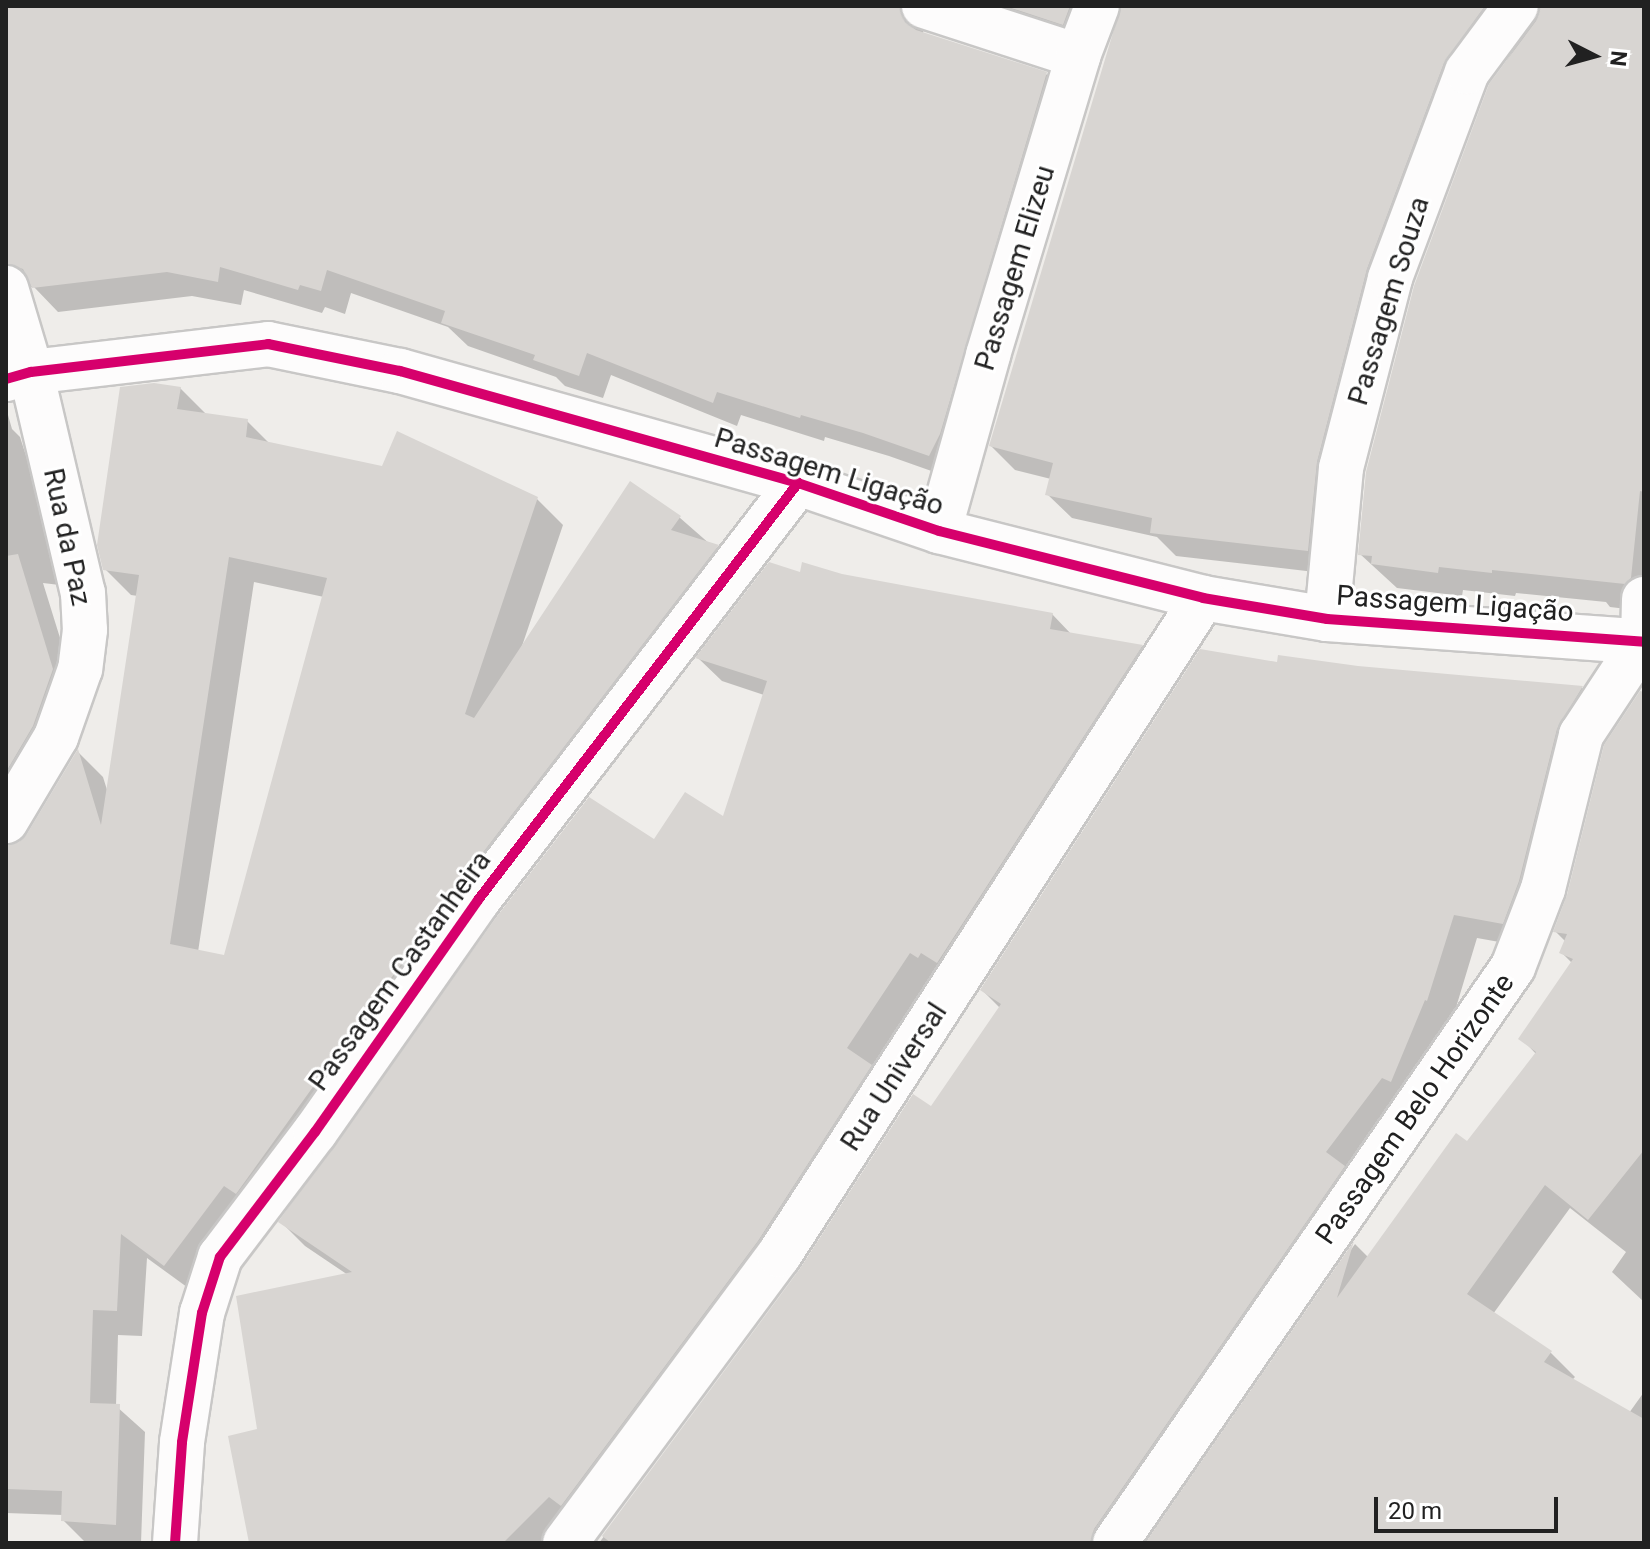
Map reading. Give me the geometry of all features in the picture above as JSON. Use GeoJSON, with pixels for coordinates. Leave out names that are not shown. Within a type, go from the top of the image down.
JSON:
{"type":"FeatureCollection","features":[{"type":"Feature","properties":{"kind":"street"},"geometry":{"type":"LineString","coordinates":[[924,6],[1078,56]]}},
{"type":"Feature","properties":{"kind":"street","name":"Passagem Elizeu"},"geometry":{"type":"LineString","coordinates":[[939,531],[1078,56],[1097,6]]}},
{"type":"Feature","properties":{"kind":"street","name":"Passagem Souza"},"geometry":{"type":"LineString","coordinates":[[1327,619],[1341,468],[1390,278],[1467,72],[1516,6]]}},
{"type":"Feature","properties":{"kind":"street","name":"Rua da Paz"},"geometry":{"type":"LineString","coordinates":[[6,288],[18,376],[83,593],[85,630],[80,669],[56,737],[6,821]]}},
{"type":"Feature","properties":{"kind":"street","name":"Passagem Ligação"},"geometry":{"type":"LineString","coordinates":[[18,376],[268,344],[400,371],[798,483],[939,531],[1203,598],[1327,619],[1644,627]]}},
{"type":"Feature","properties":{"kind":"street","name":"Passagem Castanheira"},"geometry":{"type":"LineString","coordinates":[[175,1543],[182,1442],[202,1313],[220,1257],[315,1132],[478,900],[798,483]]}},
{"type":"Feature","properties":{"kind":"street","name":"Rua Universal"},"geometry":{"type":"LineString","coordinates":[[565,1543],[779,1255],[1203,598]]}},
{"type":"Feature","properties":{"kind":"street","name":"Passagem Belo Horizonte"},"geometry":{"type":"LineString","coordinates":[[1115,1543],[1513,967],[1543,889],[1581,735],[1644,627]]}},
{"type":"Feature","properties":{"kind":"building"},"geometry":{"type":"Polygon","coordinates":[[[6,6],[900,6],[905,22],[916,30],[1047,72],[940,434],[929,456],[863,433],[801,415],[800,418],[717,392],[713,403],[587,353],[579,376],[533,360],[535,355],[441,323],[445,311],[327,270],[321,291],[300,285],[298,290],[220,267],[218,282],[167,272],[32,288],[23,269],[6,264],[6,6]]]}},
{"type":"Feature","properties":{"kind":"building"},"geometry":{"type":"Polygon","coordinates":[[[1005,6],[1070,6],[1063,25],[1005,6]]]}},
{"type":"Feature","properties":{"kind":"building"},"geometry":{"type":"Polygon","coordinates":[[[1121,6],[1485,6],[1444,63],[1367,269],[1317,462],[1308,551],[1150,533],[1152,518],[1045,495],[1053,463],[989,446],[1121,6]]]}},
{"type":"Feature","properties":{"kind":"building"},"geometry":{"type":"Polygon","coordinates":[[[1541,6],[1644,6],[1644,492],[1640,491],[1631,578],[1625,584],[1492,570],[1492,573],[1439,567],[1438,573],[1371,564],[1372,556],[1358,555],[1366,472],[1414,286],[1489,84],[1536,21],[1541,6]]]}},
{"type":"Feature","properties":{"kind":"building"},"geometry":{"type":"Polygon","coordinates":[[[154,383],[181,387],[177,409],[248,419],[246,437],[382,466],[397,431],[538,497],[465,714],[474,718],[630,481],[681,516],[671,530],[719,545],[458,885],[236,1194],[224,1186],[164,1266],[121,1234],[117,1311],[93,1310],[90,1403],[120,1404],[116,1525],[61,1521],[62,1491],[6,1489],[6,846],[19,842],[27,834],[78,749],[101,825],[139,575],[103,570],[97,545],[120,387],[154,383]],[[229,557],[170,944],[224,955],[327,578],[229,557]]]}},
{"type":"Feature","properties":{"kind":"building"},"geometry":{"type":"Polygon","coordinates":[[[18,554],[53,669],[33,726],[6,772],[6,556],[18,554]]]}},
{"type":"Feature","properties":{"kind":"building"},"geometry":{"type":"Polygon","coordinates":[[[769,562],[800,572],[802,562],[842,574],[1053,613],[1050,629],[1143,645],[937,963],[921,953],[918,958],[910,953],[847,1048],[872,1065],[758,1241],[561,1506],[549,1497],[503,1543],[249,1543],[228,1436],[257,1429],[236,1296],[352,1272],[278,1222],[498,915],[589,797],[654,839],[685,792],[723,816],[767,681],[695,658],[769,562]]]}},
{"type":"Feature","properties":{"kind":"building"},"geometry":{"type":"Polygon","coordinates":[[[1200,649],[1277,662],[1278,655],[1358,666],[1583,686],[1557,729],[1519,881],[1503,924],[1454,915],[1427,1001],[1391,1082],[1382,1078],[1326,1152],[1345,1166],[1094,1529],[1090,1543],[611,1543],[602,1536],[799,1270],[913,1094],[931,1106],[1001,1004],[980,990],[1200,649]]]}},
{"type":"Feature","properties":{"kind":"building"},"geometry":{"type":"Polygon","coordinates":[[[1640,691],[1644,692],[1644,1150],[1588,1220],[1545,1185],[1467,1294],[1552,1351],[1544,1362],[1644,1419],[1644,1543],[1145,1543],[1354,1241],[1337,1298],[1456,1133],[1467,1141],[1536,1052],[1518,1039],[1573,959],[1559,953],[1567,934],[1553,932],[1567,895],[1604,745],[1640,691]]]}},
{"type":"Feature","properties":{"kind":"cycle path"},"geometry":{"type":"LineString","coordinates":[[6,379],[31,372],[268,344],[400,371],[798,483],[939,531],[1203,598],[1327,619],[1644,642]]}},
{"type":"Feature","properties":{"kind":"cycle path"},"geometry":{"type":"LineString","coordinates":[[175,1543],[182,1442],[202,1313],[220,1257],[315,1132],[478,900],[798,483]]}}]}
